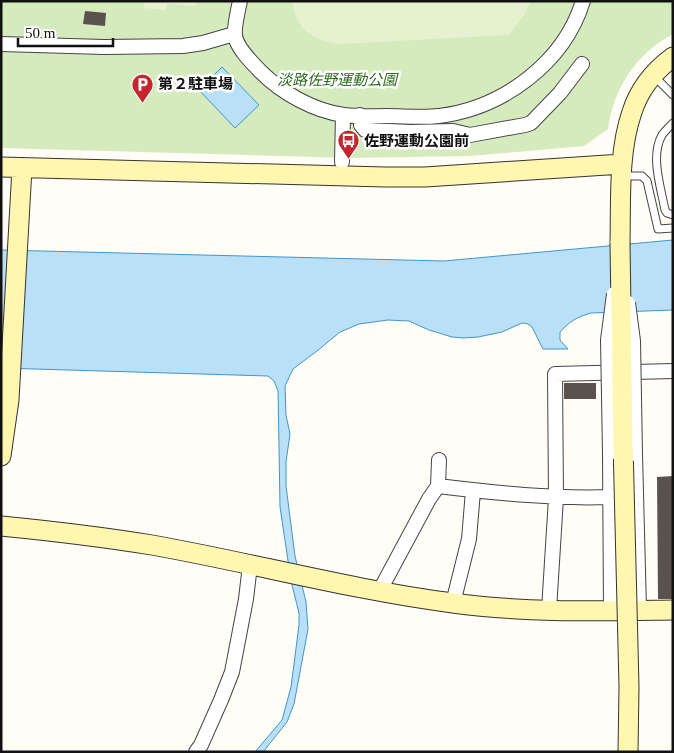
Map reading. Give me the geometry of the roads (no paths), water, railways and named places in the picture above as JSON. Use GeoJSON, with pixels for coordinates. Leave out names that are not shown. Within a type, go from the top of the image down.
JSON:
{"type":"FeatureCollection","features":[{"type":"Feature","properties":{"kind":"street"},"geometry":{"type":"LineString","coordinates":[[240,1],[234,34],[238,44],[254,65],[278,88],[310,105],[343,115],[426,117],[466,111],[492,101],[517,87],[545,63],[560,46],[573,27],[583,1]]}},
{"type":"Feature","properties":{"kind":"street"},"geometry":{"type":"LineString","coordinates":[[1,44],[104,48],[183,46],[203,43],[234,34]]}},
{"type":"Feature","properties":{"kind":"street"},"geometry":{"type":"LineString","coordinates":[[628,752],[622,443],[620,243],[622,170],[632,112],[641,92],[653,75],[673,57]]}},
{"type":"Feature","properties":{"kind":"street"},"geometry":{"type":"LineString","coordinates":[[360,115],[360,125],[365,130],[453,131],[470,135],[525,125],[531,123],[560,93],[582,64]]}},
{"type":"Feature","properties":{"kind":"street"},"geometry":{"type":"LineString","coordinates":[[342,162],[343,115]]}},
{"type":"Feature","properties":{"kind":"street"},"geometry":{"type":"LineString","coordinates":[[1,167],[386,177],[622,170]]}},
{"type":"Feature","properties":{"kind":"street"},"geometry":{"type":"LineString","coordinates":[[1,456],[8,413],[22,168]]}},
{"type":"Feature","properties":{"kind":"street"},"geometry":{"type":"LineString","coordinates":[[610,611],[608,340],[620,243]]}},
{"type":"Feature","properties":{"kind":"street"},"geometry":{"type":"LineString","coordinates":[[620,243],[633,341],[634,454],[639,610]]}},
{"type":"Feature","properties":{"kind":"street"},"geometry":{"type":"LineString","coordinates":[[549,610],[556,498],[555,374],[673,371]]}},
{"type":"Feature","properties":{"kind":"street"},"geometry":{"type":"LineString","coordinates":[[379,592],[438,486],[438,460]]}},
{"type":"Feature","properties":{"kind":"street"},"geometry":{"type":"LineString","coordinates":[[438,486],[556,498],[610,497]]}},
{"type":"Feature","properties":{"kind":"street"},"geometry":{"type":"LineString","coordinates":[[453,603],[470,539],[473,491]]}},
{"type":"Feature","properties":{"kind":"street"},"geometry":{"type":"LineString","coordinates":[[1,526],[120,540],[379,592],[453,603],[500,608],[549,610],[673,610]]}},
{"type":"Feature","properties":{"kind":"street"},"geometry":{"type":"LineString","coordinates":[[196,752],[232,672],[246,599],[250,565]]}},
{"type":"Feature","properties":{"kind":"lane"},"geometry":{"type":"LineString","coordinates":[[653,75],[673,95]]}},
{"type":"Feature","properties":{"kind":"lane"},"geometry":{"type":"LineString","coordinates":[[673,123],[662,134],[658,144],[656,165],[665,210],[673,215]]}},
{"type":"Feature","properties":{"kind":"lane"},"geometry":{"type":"LineString","coordinates":[[622,170],[642,176],[647,181],[658,229],[673,228]]}},
{"type":"Feature","properties":{"kind":"water"},"geometry":{"type":"Polygon","coordinates":[[[222,67],[259,105],[235,128],[199,90],[222,67]]]}},
{"type":"Feature","properties":{"kind":"water"},"geometry":{"type":"Polygon","coordinates":[[[673,240],[673,310],[591,313],[582,316],[571,322],[560,332],[560,340],[568,349],[543,349],[532,327],[522,323],[502,332],[463,338],[452,337],[429,330],[409,321],[388,320],[359,324],[340,332],[293,369],[285,386],[286,415],[290,434],[286,462],[286,486],[295,556],[306,602],[308,629],[294,704],[287,722],[263,752],[255,752],[282,720],[291,687],[299,625],[299,613],[291,581],[280,507],[278,391],[274,381],[268,376],[1,368],[1,250],[444,261],[673,240]]]}},
{"type":"Feature","properties":{"kind":"place","name":"第２駐車場"},"geometry":{"type":"Point","coordinates":[142,103]}},
{"type":"Feature","properties":{"kind":"place","name":"佐野運動公園前"},"geometry":{"type":"Point","coordinates":[348,160]}},
{"type":"Feature","properties":{"kind":"park label","name":"淡路佐野運動公園"},"geometry":{"type":"Point","coordinates":[337,80]}}]}
